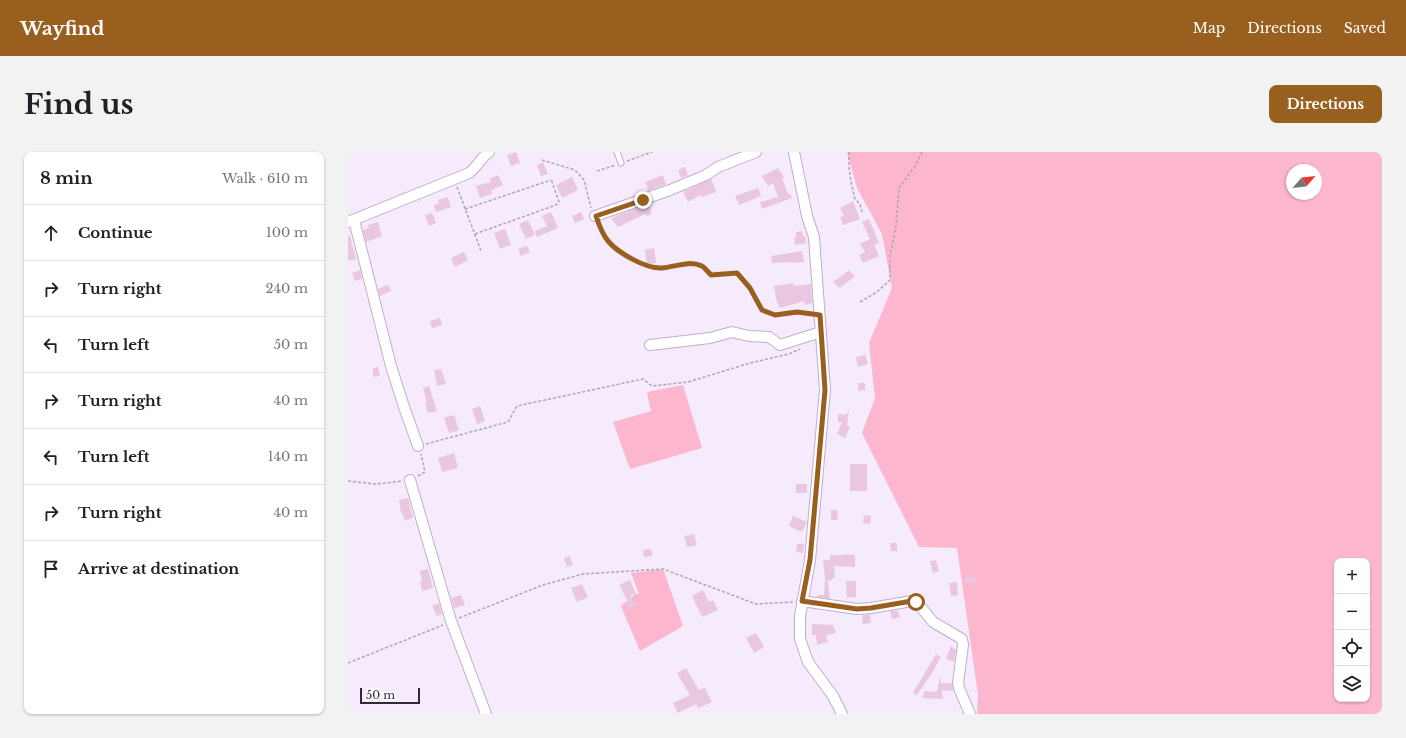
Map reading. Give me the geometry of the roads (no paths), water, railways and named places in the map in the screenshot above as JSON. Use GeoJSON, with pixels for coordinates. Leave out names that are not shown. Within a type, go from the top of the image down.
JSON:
{"type":"FeatureCollection","features":[{"type":"Feature","properties":{"kind":"street"},"geometry":{"type":"LineString","coordinates":[[418,446],[391,366],[351,221],[469,173],[477,167],[489,152]]}},
{"type":"Feature","properties":{"kind":"street"},"geometry":{"type":"LineString","coordinates":[[596,216],[670,190],[756,152]]}},
{"type":"Feature","properties":{"kind":"street"},"geometry":{"type":"LineString","coordinates":[[794,152],[807,216],[814,236],[825,390],[810,560],[800,616],[800,639],[808,662],[833,696],[842,714]]}},
{"type":"Feature","properties":{"kind":"street"},"geometry":{"type":"LineString","coordinates":[[650,345],[710,338],[732,332],[749,336],[769,337],[780,345],[821,332]]}},
{"type":"Feature","properties":{"kind":"street"},"geometry":{"type":"LineString","coordinates":[[410,480],[452,621],[486,714]]}},
{"type":"Feature","properties":{"kind":"street"},"geometry":{"type":"LineString","coordinates":[[802,601],[857,609],[912,601],[916,602],[932,622],[962,639],[963,645],[959,688],[970,714]]}},
{"type":"Feature","properties":{"kind":"lane"},"geometry":{"type":"LineString","coordinates":[[617,152],[621,163]]}}]}
